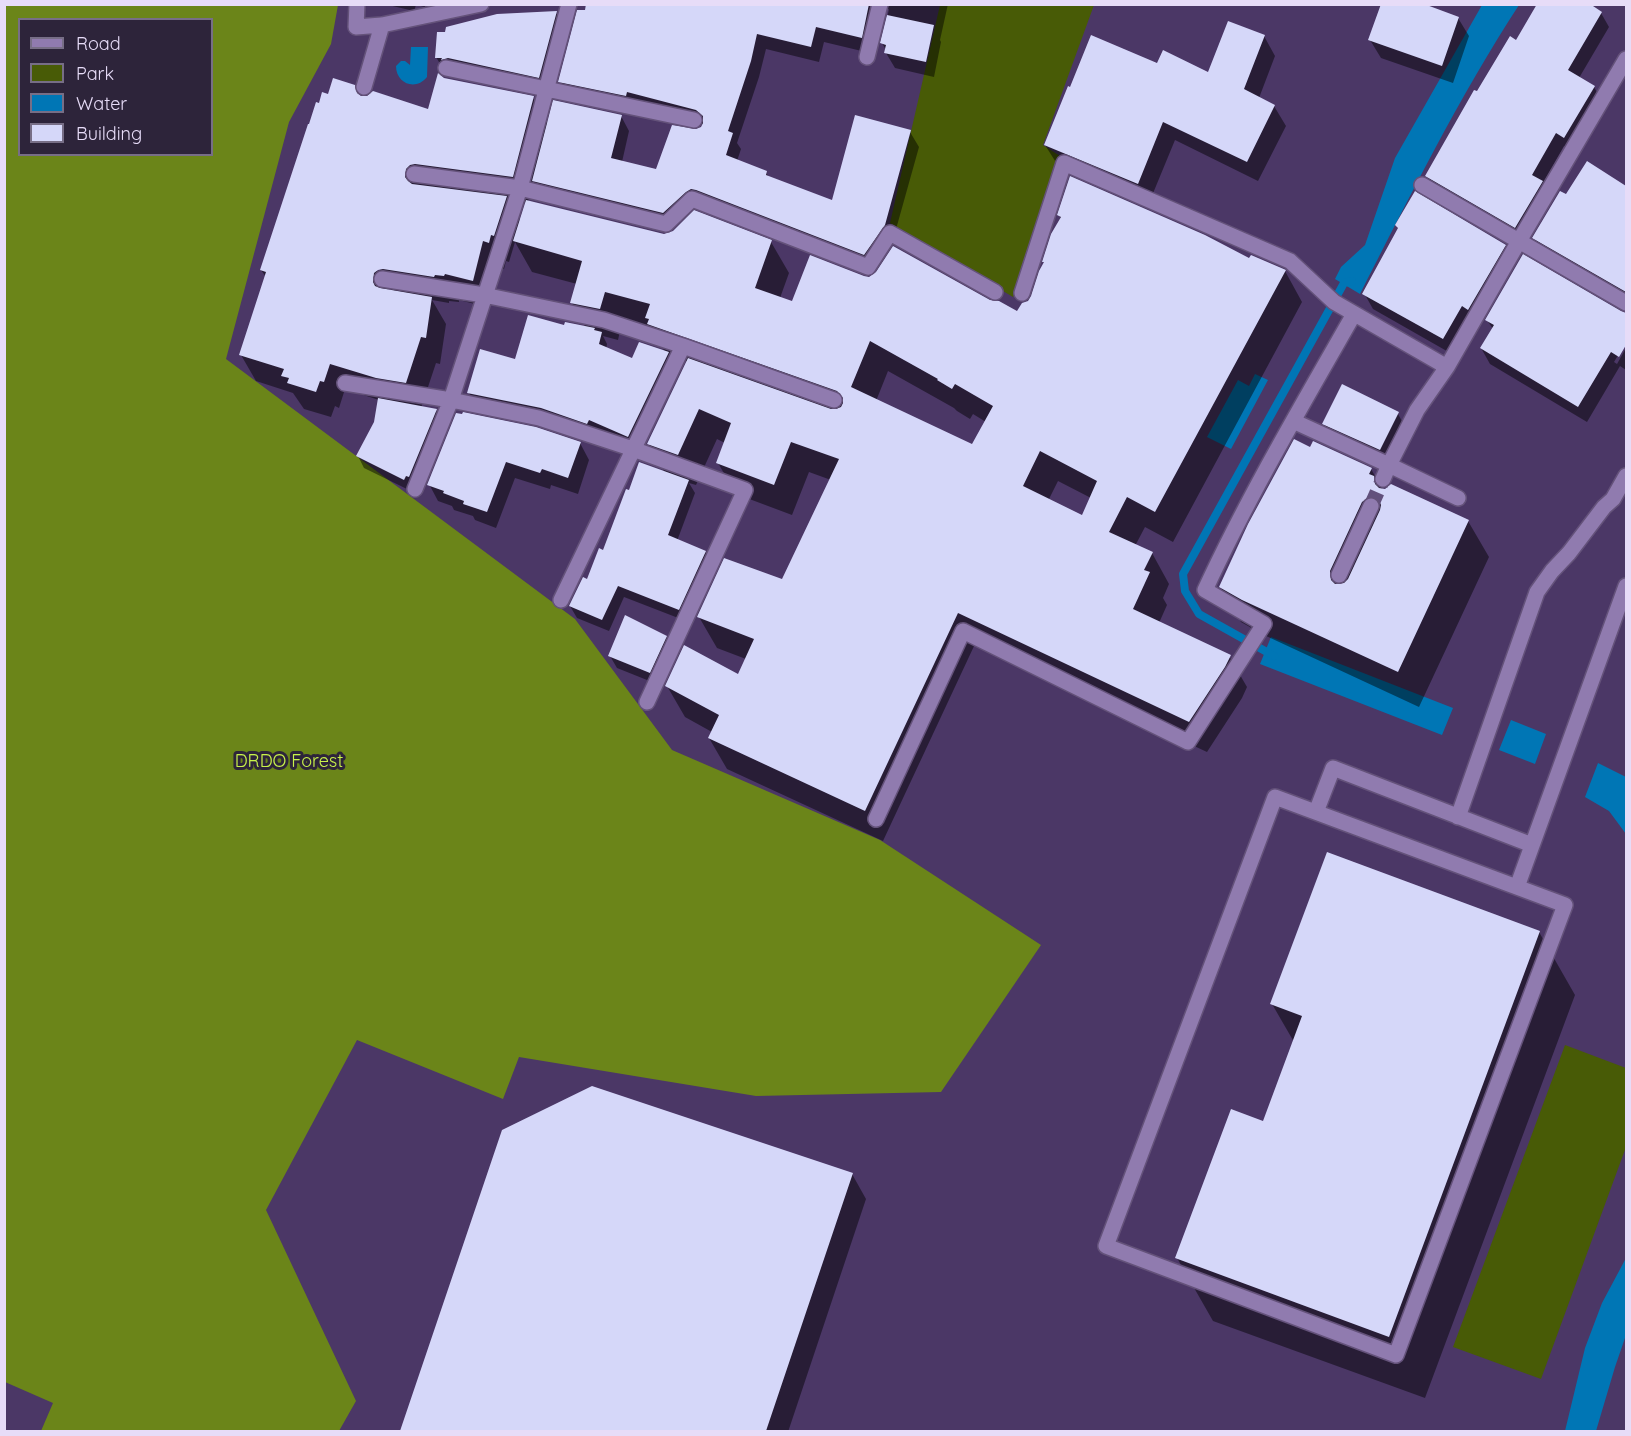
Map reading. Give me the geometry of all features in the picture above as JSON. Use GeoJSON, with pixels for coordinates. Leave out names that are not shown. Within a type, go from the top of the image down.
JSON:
{"type":"FeatureCollection","features":[{"type":"Feature","properties":{"kind":"street"},"geometry":{"type":"LineString","coordinates":[[357,4],[356,27],[382,25],[481,4]]}},
{"type":"Feature","properties":{"kind":"street"},"geometry":{"type":"LineString","coordinates":[[415,489],[452,400],[520,188],[569,4]]}},
{"type":"Feature","properties":{"kind":"street"},"geometry":{"type":"LineString","coordinates":[[867,57],[880,4]]}},
{"type":"Feature","properties":{"kind":"street"},"geometry":{"type":"LineString","coordinates":[[364,87],[382,25]]}},
{"type":"Feature","properties":{"kind":"street"},"geometry":{"type":"LineString","coordinates":[[1383,479],[1417,410],[1448,367],[1626,59]]}},
{"type":"Feature","properties":{"kind":"street"},"geometry":{"type":"LineString","coordinates":[[446,68],[694,120]]}},
{"type":"Feature","properties":{"kind":"street"},"geometry":{"type":"LineString","coordinates":[[1022,293],[1064,163],[1290,261],[1334,302],[1448,367]]}},
{"type":"Feature","properties":{"kind":"street"},"geometry":{"type":"LineString","coordinates":[[414,174],[520,188],[666,224],[692,200],[868,267],[890,233],[995,292]]}},
{"type":"Feature","properties":{"kind":"street"},"geometry":{"type":"LineString","coordinates":[[1422,185],[1626,303]]}},
{"type":"Feature","properties":{"kind":"street"},"geometry":{"type":"LineString","coordinates":[[382,279],[484,295],[604,320],[683,345],[834,400]]}},
{"type":"Feature","properties":{"kind":"street"},"geometry":{"type":"LineString","coordinates":[[876,819],[963,631],[1188,742],[1264,624],[1205,590],[1232,533],[1354,314]]}},
{"type":"Feature","properties":{"kind":"street"},"geometry":{"type":"LineString","coordinates":[[561,600],[683,345]]}},
{"type":"Feature","properties":{"kind":"street"},"geometry":{"type":"LineString","coordinates":[[345,383],[452,400],[539,418],[746,490],[647,702]]}},
{"type":"Feature","properties":{"kind":"street"},"geometry":{"type":"LineString","coordinates":[[1293,421],[1458,498]]}},
{"type":"Feature","properties":{"kind":"street"},"geometry":{"type":"LineString","coordinates":[[1458,817],[1537,592],[1604,507],[1613,499],[1626,476]]}},
{"type":"Feature","properties":{"kind":"street"},"geometry":{"type":"LineString","coordinates":[[1339,575],[1371,506]]}},
{"type":"Feature","properties":{"kind":"street"},"geometry":{"type":"LineString","coordinates":[[1517,887],[1626,586]]}},
{"type":"Feature","properties":{"kind":"street"},"geometry":{"type":"LineString","coordinates":[[1316,812],[1333,768],[1532,845]]}},
{"type":"Feature","properties":{"kind":"street"},"geometry":{"type":"LineString","coordinates":[[1275,797],[1316,812],[1565,905],[1396,1355],[1106,1246],[1275,797]]}},
{"type":"Feature","properties":{"kind":"green space","name":"DRDO Forest"},"geometry":{"type":"Polygon","coordinates":[[[5,5],[338,5],[331,44],[289,122],[226,359],[575,619],[672,750],[880,840],[1041,945],[941,1092],[756,1096],[519,1057],[503,1099],[357,1040],[266,1210],[356,1401],[339,1431],[41,1431],[53,1403],[5,1382],[5,5]]]}},
{"type":"Feature","properties":{"kind":"green space"},"geometry":{"type":"Polygon","coordinates":[[[940,5],[1094,5],[1043,145],[1060,156],[1025,273],[1013,297],[890,223],[940,5]]]}},
{"type":"Feature","properties":{"kind":"green space"},"geometry":{"type":"Polygon","coordinates":[[[1565,1045],[1626,1068],[1626,1147],[1541,1379],[1453,1347],[1565,1045]]]}},
{"type":"Feature","properties":{"kind":"water"},"geometry":{"type":"Polygon","coordinates":[[[1482,5],[1519,5],[1456,111],[1360,294],[1335,279],[1341,267],[1365,245],[1395,158],[1482,5]]]}},
{"type":"Feature","properties":{"kind":"water"},"geometry":{"type":"Polygon","coordinates":[[[411,47],[428,47],[427,77],[418,84],[407,84],[397,72],[396,66],[401,61],[410,65],[411,47]]]}},
{"type":"Feature","properties":{"kind":"water"},"geometry":{"type":"Polygon","coordinates":[[[1255,374],[1268,380],[1231,449],[1207,437],[1238,380],[1249,386],[1255,374]]]}},
{"type":"Feature","properties":{"kind":"water"},"geometry":{"type":"Polygon","coordinates":[[[1271,637],[1453,708],[1442,735],[1260,664],[1271,637]]]}},
{"type":"Feature","properties":{"kind":"water"},"geometry":{"type":"Polygon","coordinates":[[[1511,720],[1546,734],[1535,764],[1499,750],[1511,720]]]}},
{"type":"Feature","properties":{"kind":"water"},"geometry":{"type":"Polygon","coordinates":[[[1598,763],[1626,777],[1626,834],[1609,811],[1585,797],[1598,763]]]}},
{"type":"Feature","properties":{"kind":"water"},"geometry":{"type":"Polygon","coordinates":[[[1626,1258],[1626,1335],[1596,1431],[1565,1431],[1585,1348],[1602,1303],[1626,1258]]]}},
{"type":"Feature","properties":{"kind":"building"},"geometry":{"type":"Polygon","coordinates":[[[586,4],[869,4],[862,38],[816,27],[811,47],[757,34],[751,61],[728,131],[733,133],[726,155],[767,171],[766,175],[832,200],[855,115],[911,130],[885,225],[864,255],[696,190],[691,189],[686,192],[663,213],[532,181],[553,100],[622,115],[611,158],[656,169],[672,125],[696,129],[703,123],[703,116],[696,110],[627,92],[626,96],[558,82],[577,10],[585,10],[586,4]]]}},
{"type":"Feature","properties":{"kind":"building"},"geometry":{"type":"Polygon","coordinates":[[[1381,4],[1424,4],[1459,17],[1442,66],[1368,40],[1381,4]]]}},
{"type":"Feature","properties":{"kind":"building"},"geometry":{"type":"Polygon","coordinates":[[[1537,4],[1590,4],[1602,12],[1568,70],[1595,86],[1564,138],[1556,133],[1532,175],[1543,181],[1515,228],[1425,176],[1474,90],[1477,91],[1510,36],[1516,40],[1537,4]]]}},
{"type":"Feature","properties":{"kind":"building"},"geometry":{"type":"Polygon","coordinates":[[[557,11],[539,78],[448,58],[441,60],[442,58],[435,58],[437,32],[445,32],[446,27],[497,14],[557,11]]]}},
{"type":"Feature","properties":{"kind":"building"},"geometry":{"type":"Polygon","coordinates":[[[887,15],[934,25],[926,62],[884,53],[886,45],[880,43],[887,15]]]}},
{"type":"Feature","properties":{"kind":"building"},"geometry":{"type":"Polygon","coordinates":[[[1228,21],[1265,35],[1244,89],[1275,105],[1247,162],[1163,122],[1138,184],[1044,145],[1091,35],[1157,63],[1163,50],[1208,72],[1228,21]]]}},
{"type":"Feature","properties":{"kind":"building"},"geometry":{"type":"Polygon","coordinates":[[[438,73],[444,78],[534,96],[513,177],[415,164],[406,169],[405,177],[412,184],[507,196],[494,236],[491,235],[489,243],[483,241],[473,281],[445,274],[434,277],[383,269],[374,273],[375,286],[432,297],[426,338],[421,337],[406,383],[376,378],[330,364],[324,382],[320,381],[316,392],[287,383],[289,378],[281,376],[284,369],[239,355],[266,272],[260,270],[308,124],[322,92],[328,94],[333,78],[355,85],[357,93],[361,96],[367,96],[373,91],[428,109],[438,73]]]}},
{"type":"Feature","properties":{"kind":"building"},"geometry":{"type":"Polygon","coordinates":[[[1587,161],[1626,186],[1626,292],[1532,238],[1560,191],[1566,194],[1587,161]]]}},
{"type":"Feature","properties":{"kind":"building"},"geometry":{"type":"Polygon","coordinates":[[[1070,176],[1205,235],[1249,258],[1251,255],[1286,270],[1155,512],[1127,497],[1109,532],[1153,552],[1144,570],[1150,572],[1133,609],[1231,655],[1189,722],[958,613],[865,811],[708,738],[719,715],[665,686],[684,645],[738,674],[754,639],[697,617],[724,558],[782,579],[839,459],[791,442],[774,485],[716,463],[731,423],[699,409],[678,455],[647,444],[688,358],[831,409],[841,407],[843,398],[837,391],[647,324],[649,319],[645,318],[650,304],[605,292],[600,309],[570,303],[582,261],[513,241],[526,200],[664,234],[673,231],[694,210],[772,240],[755,288],[792,301],[810,255],[869,277],[876,272],[893,246],[990,300],[999,301],[1017,311],[1022,303],[1028,301],[1031,296],[1044,262],[1042,262],[1051,234],[1061,217],[1057,215],[1070,176]],[[870,341],[851,387],[972,444],[993,406],[955,384],[952,389],[870,341]],[[1040,451],[1023,486],[1082,515],[1097,481],[1040,451]]]}},
{"type":"Feature","properties":{"kind":"building"},"geometry":{"type":"Polygon","coordinates":[[[1415,191],[1506,245],[1468,310],[1462,306],[1443,339],[1362,294],[1398,228],[1395,225],[1415,191]]]}},
{"type":"Feature","properties":{"kind":"building"},"geometry":{"type":"Polygon","coordinates":[[[1523,254],[1626,313],[1626,345],[1619,357],[1611,352],[1578,407],[1480,348],[1494,325],[1485,320],[1523,254]]]}},
{"type":"Feature","properties":{"kind":"building"},"geometry":{"type":"Polygon","coordinates":[[[528,315],[564,325],[565,322],[595,328],[594,330],[602,332],[599,344],[632,358],[639,342],[669,352],[628,437],[589,420],[587,424],[541,408],[467,393],[480,349],[515,359],[528,315]]]}},
{"type":"Feature","properties":{"kind":"building"},"geometry":{"type":"Polygon","coordinates":[[[1342,384],[1399,412],[1380,450],[1322,424],[1342,384]]]}},
{"type":"Feature","properties":{"kind":"building"},"geometry":{"type":"Polygon","coordinates":[[[378,398],[437,409],[409,477],[406,476],[404,480],[356,456],[374,422],[378,398]]]}},
{"type":"Feature","properties":{"kind":"building"},"geometry":{"type":"Polygon","coordinates":[[[463,412],[536,427],[581,442],[568,478],[542,469],[540,473],[506,462],[487,512],[463,504],[464,501],[427,485],[456,413],[462,414],[463,412]]]}},
{"type":"Feature","properties":{"kind":"building"},"geometry":{"type":"Polygon","coordinates":[[[1294,439],[1310,447],[1313,441],[1372,468],[1369,474],[1374,476],[1375,484],[1379,488],[1385,489],[1391,484],[1469,520],[1398,672],[1242,600],[1219,587],[1248,524],[1294,439]],[[1370,496],[1362,502],[1330,571],[1331,580],[1335,584],[1344,583],[1348,579],[1380,510],[1381,505],[1375,497],[1370,496]]]}},
{"type":"Feature","properties":{"kind":"building"},"geometry":{"type":"Polygon","coordinates":[[[639,462],[689,480],[668,535],[706,551],[679,610],[618,586],[602,620],[569,606],[583,577],[587,579],[599,548],[603,550],[626,489],[629,490],[639,462]]]}},
{"type":"Feature","properties":{"kind":"building"},"geometry":{"type":"Polygon","coordinates":[[[625,615],[667,636],[650,673],[608,656],[625,615]]]}},
{"type":"Feature","properties":{"kind":"building"},"geometry":{"type":"Polygon","coordinates":[[[1327,852],[1540,931],[1389,1337],[1175,1258],[1231,1109],[1263,1121],[1302,1016],[1270,1004],[1327,852]]]}},
{"type":"Feature","properties":{"kind":"building"},"geometry":{"type":"Polygon","coordinates":[[[592,1086],[853,1173],[766,1431],[400,1431],[502,1130],[592,1086]]]}},
{"type":"Feature","properties":{"kind":"waterway"},"geometry":{"type":"LineString","coordinates":[[1274,656],[1199,614],[1185,591],[1183,574],[1344,283],[1352,281]]}},
{"type":"Feature","properties":{"kind":"tunnel"},"geometry":{"type":"LineString","coordinates":[[1371,506],[1383,479]]}}]}
